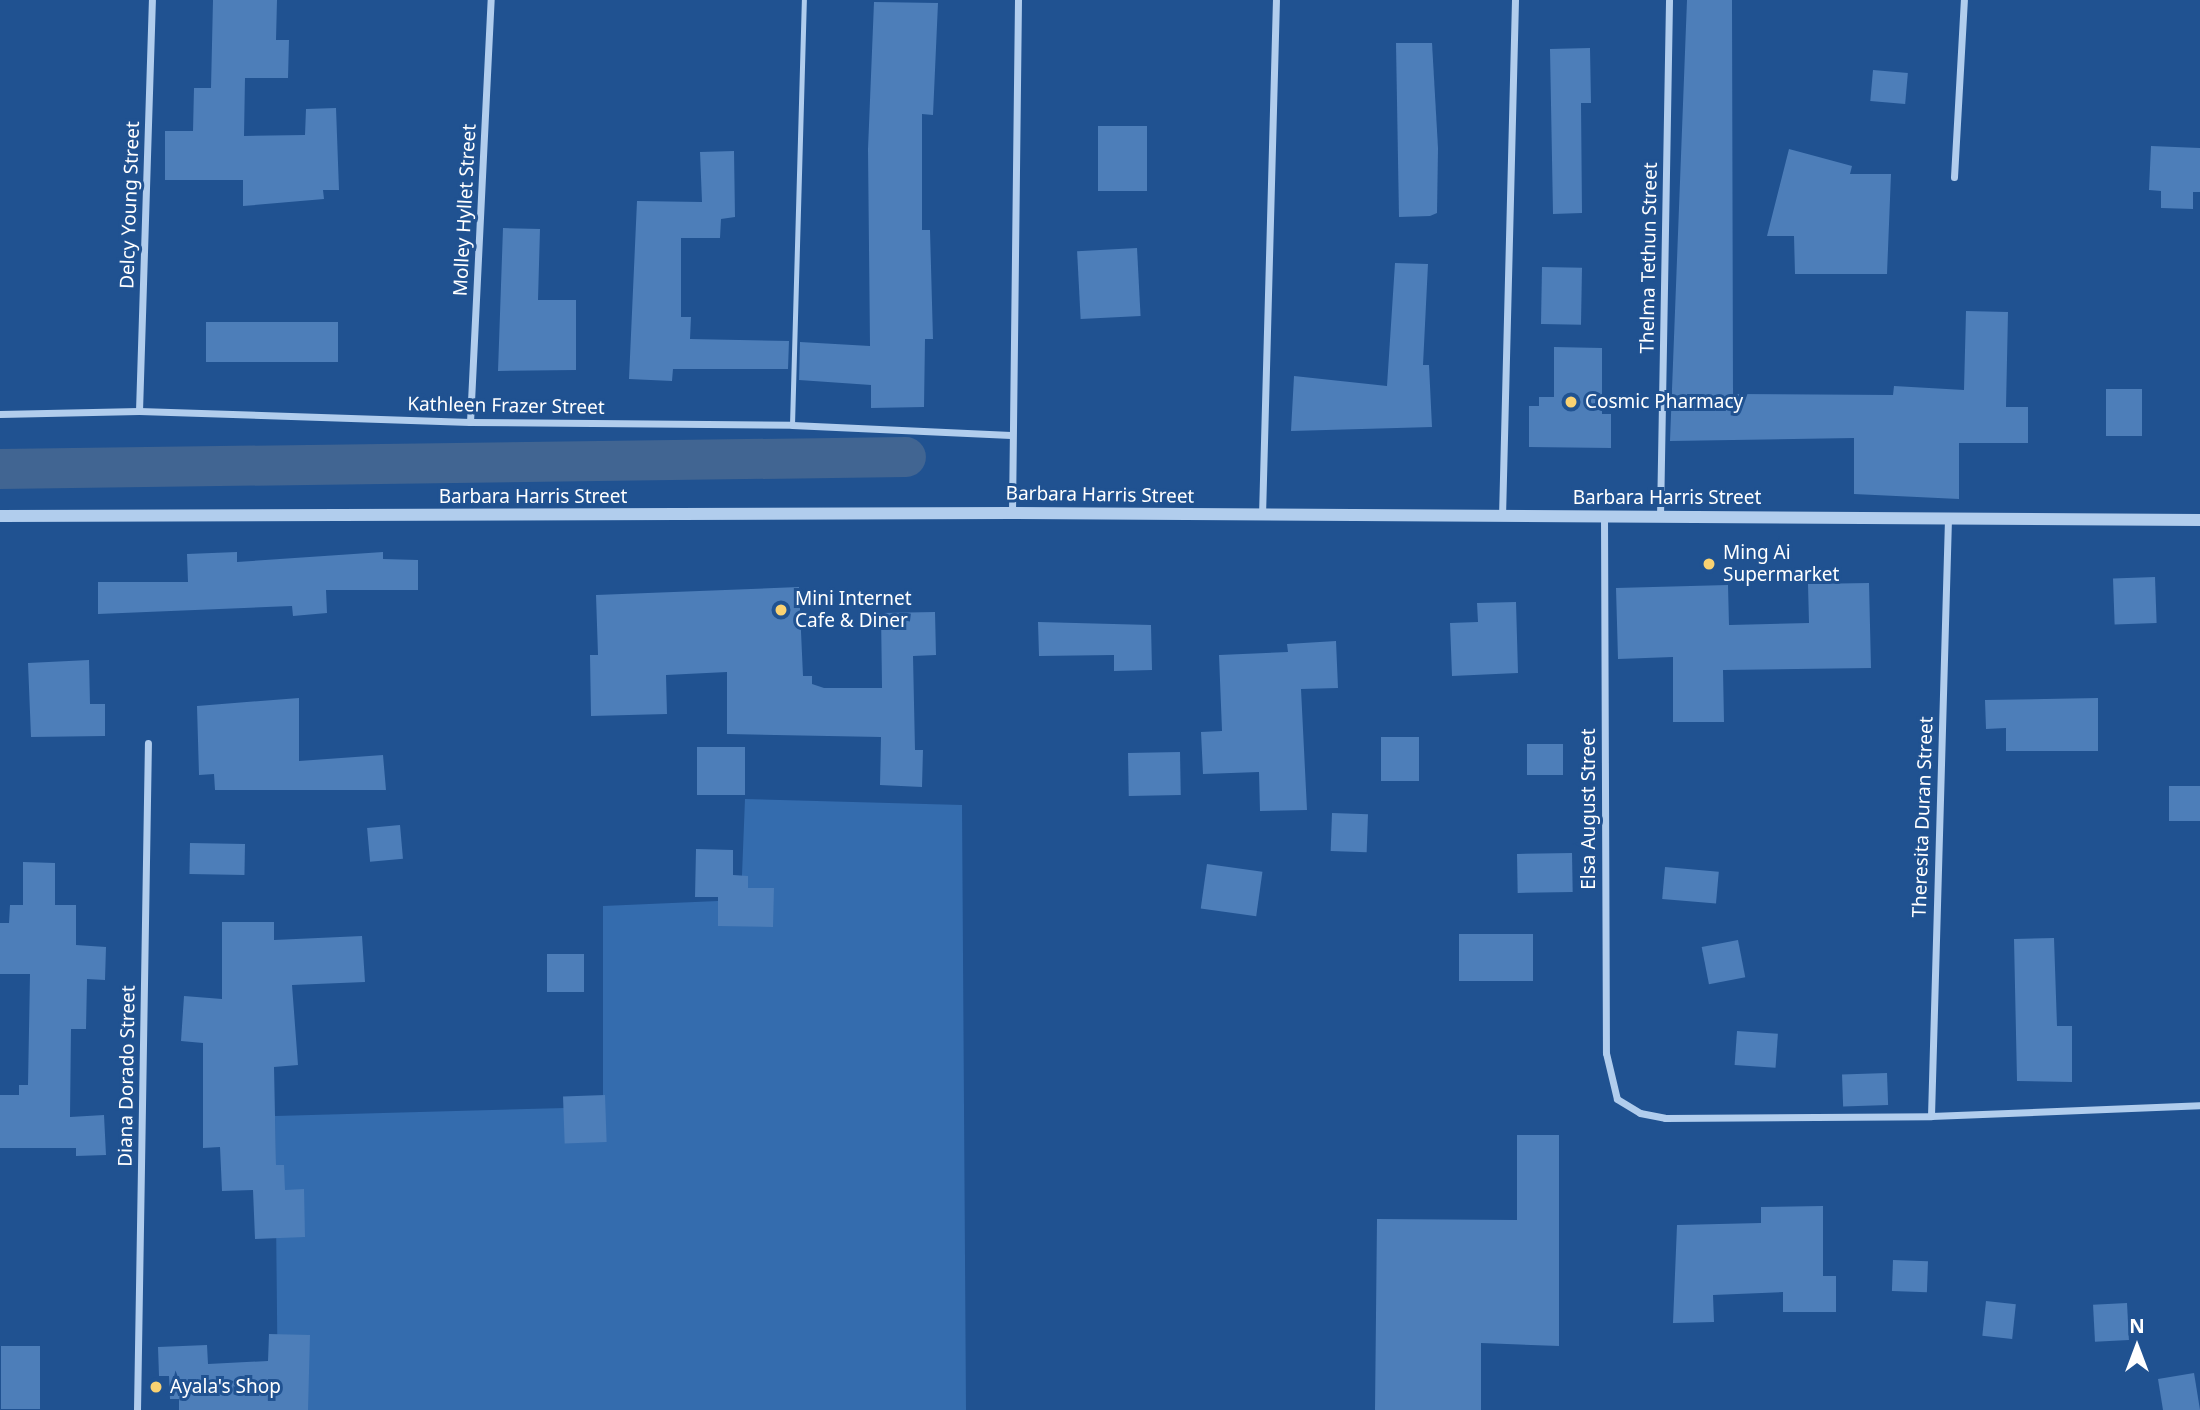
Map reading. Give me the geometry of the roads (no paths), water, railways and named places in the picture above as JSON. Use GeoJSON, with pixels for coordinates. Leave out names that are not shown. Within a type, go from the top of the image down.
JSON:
{"type":"FeatureCollection","features":[{"type":"Feature","properties":{"kind":"street","name":"Delcy Young Street"},"geometry":{"type":"LineString","coordinates":[[139,411],[152,0]]}},
{"type":"Feature","properties":{"kind":"street","name":"Molley Hyllet Street"},"geometry":{"type":"LineString","coordinates":[[470,422],[491,0]]}},
{"type":"Feature","properties":{"kind":"street"},"geometry":{"type":"LineString","coordinates":[[1012,513],[1018,0]]}},
{"type":"Feature","properties":{"kind":"street"},"geometry":{"type":"LineString","coordinates":[[1262,516],[1276,0]]}},
{"type":"Feature","properties":{"kind":"street"},"geometry":{"type":"LineString","coordinates":[[1502,517],[1515,0]]}},
{"type":"Feature","properties":{"kind":"street","name":"Thelma Tethun Street"},"geometry":{"type":"LineString","coordinates":[[1660,517],[1669,0]]}},
{"type":"Feature","properties":{"kind":"street"},"geometry":{"type":"LineString","coordinates":[[1954,177],[1964,0]]}},
{"type":"Feature","properties":{"kind":"street","name":"Kathleen Frazer Street"},"geometry":{"type":"LineString","coordinates":[[0,414],[139,411],[470,422],[792,425],[1011,435]]}},
{"type":"Feature","properties":{"kind":"street","name":"Barbara Harris Street"},"geometry":{"type":"LineString","coordinates":[[0,516],[1012,513],[2200,520]]}},
{"type":"Feature","properties":{"kind":"street","name":"Elsa August Street"},"geometry":{"type":"LineString","coordinates":[[1604,517],[1606,1053],[1617,1098],[1640,1114],[1665,1118],[1931,1116]]}},
{"type":"Feature","properties":{"kind":"street","name":"Theresita Duran Street"},"geometry":{"type":"LineString","coordinates":[[1931,1116],[1948,518]]}},
{"type":"Feature","properties":{"kind":"street","name":"Diana Dorado Street"},"geometry":{"type":"LineString","coordinates":[[136,1410],[148,743]]}},
{"type":"Feature","properties":{"kind":"street"},"geometry":{"type":"LineString","coordinates":[[1931,1116],[2200,1105]]}},
{"type":"Feature","properties":{"kind":"lane"},"geometry":{"type":"LineString","coordinates":[[792,425],[804,0]]}},
{"type":"Feature","properties":{"kind":"waterway"},"geometry":{"type":"LineString","coordinates":[[0,469],[906,457]]}},
{"type":"Feature","properties":{"kind":"place","name":"Cosmic Pharmacy"},"geometry":{"type":"Point","coordinates":[1571,402]}},
{"type":"Feature","properties":{"kind":"place","name":"Ming Ai Supermarket"},"geometry":{"type":"Point","coordinates":[1709,564]}},
{"type":"Feature","properties":{"kind":"place","name":"Mini Internet Cafe & Diner"},"geometry":{"type":"Point","coordinates":[781,610]}},
{"type":"Feature","properties":{"kind":"place","name":"Ayala's Shop"},"geometry":{"type":"Point","coordinates":[156,1387]}}]}
